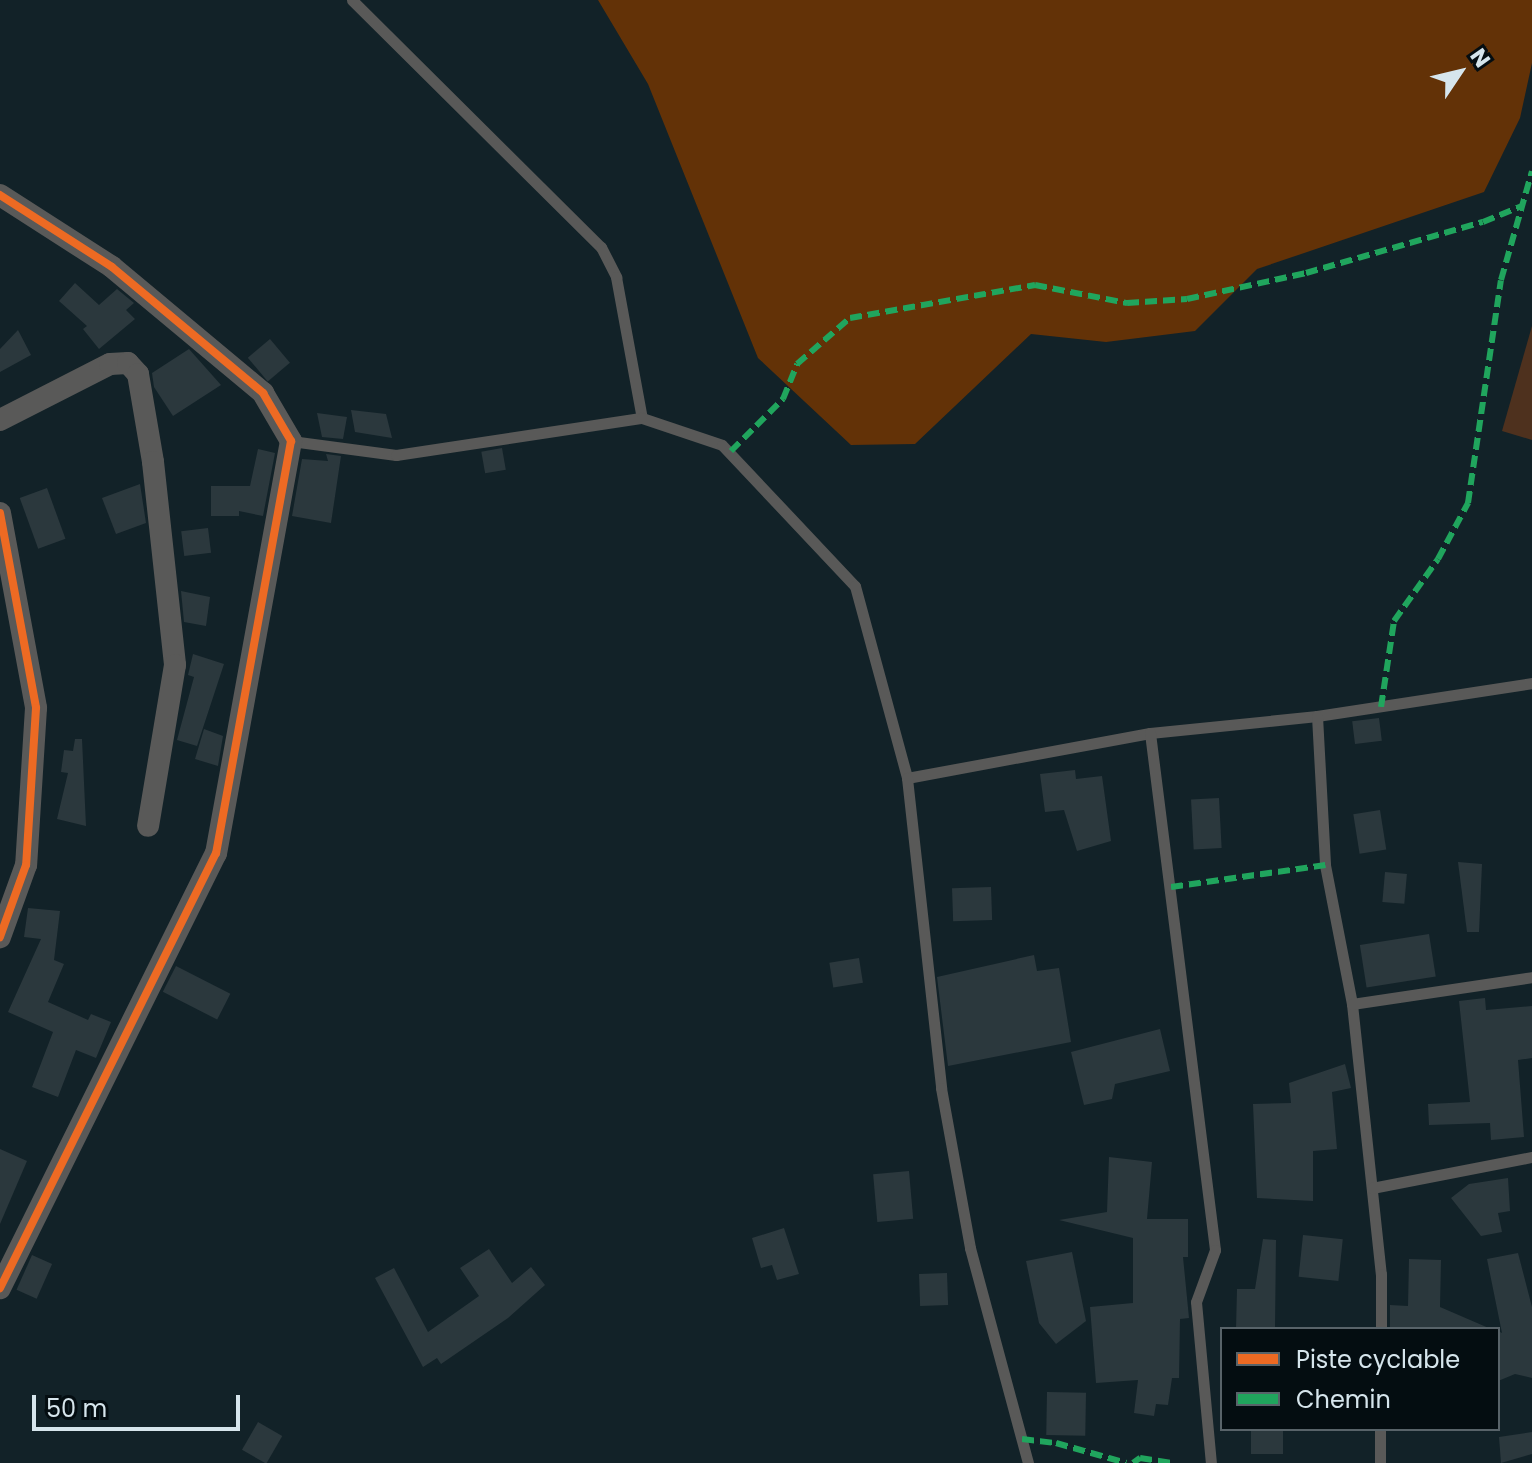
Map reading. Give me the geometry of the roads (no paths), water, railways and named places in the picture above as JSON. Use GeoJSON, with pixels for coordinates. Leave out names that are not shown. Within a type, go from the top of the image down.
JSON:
{"type":"FeatureCollection","features":[{"type":"Feature","properties":{"kind":"street"},"geometry":{"type":"LineString","coordinates":[[0,195],[112,267],[263,393],[291,441],[216,853],[0,1288]]}},
{"type":"Feature","properties":{"kind":"street"},"geometry":{"type":"LineString","coordinates":[[0,420],[110,364],[128,363],[138,374],[153,462],[175,665],[148,826]]}},
{"type":"Feature","properties":{"kind":"street"},"geometry":{"type":"LineString","coordinates":[[0,513],[36,708],[26,865],[0,937]]}},
{"type":"Feature","properties":{"kind":"lane"},"geometry":{"type":"LineString","coordinates":[[352,0],[601,247],[616,277],[642,418]]}},
{"type":"Feature","properties":{"kind":"lane"},"geometry":{"type":"LineString","coordinates":[[291,441],[396,455],[642,418],[731,451],[855,586],[907,778],[951,1146],[970,1248],[1028,1463]]}},
{"type":"Feature","properties":{"kind":"lane"},"geometry":{"type":"LineString","coordinates":[[907,778],[1150,733],[1317,716],[1532,683]]}},
{"type":"Feature","properties":{"kind":"lane"},"geometry":{"type":"LineString","coordinates":[[1317,716],[1325,865],[1352,1004],[1372,1188],[1381,1327]]}},
{"type":"Feature","properties":{"kind":"lane"},"geometry":{"type":"LineString","coordinates":[[1150,733],[1215,1250],[1196,1302],[1211,1463]]}},
{"type":"Feature","properties":{"kind":"lane"},"geometry":{"type":"LineString","coordinates":[[1352,1004],[1532,977]]}},
{"type":"Feature","properties":{"kind":"lane"},"geometry":{"type":"LineString","coordinates":[[1372,1188],[1532,1157]]}},
{"type":"Feature","properties":{"kind":"lane"},"geometry":{"type":"LineString","coordinates":[[1380,1431],[1380,1463]]}}]}
